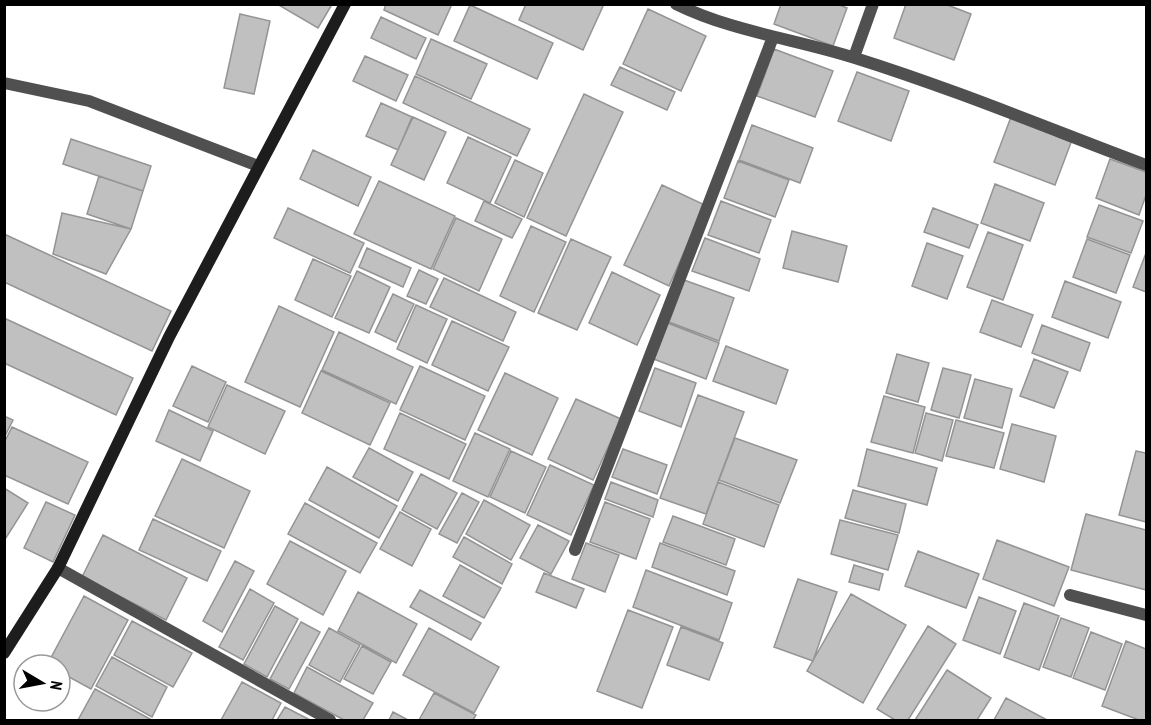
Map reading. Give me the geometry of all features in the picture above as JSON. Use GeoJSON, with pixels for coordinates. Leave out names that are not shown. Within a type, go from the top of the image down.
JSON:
{"type":"FeatureCollection","features":[{"type":"Feature","properties":{"kind":"street"},"geometry":{"type":"LineString","coordinates":[[4,653],[58,568],[169,337],[345,4]]}},
{"type":"Feature","properties":{"kind":"street"},"geometry":{"type":"LineString","coordinates":[[676,4],[697,15],[854,57],[1146,165]]}},
{"type":"Feature","properties":{"kind":"street"},"geometry":{"type":"LineString","coordinates":[[854,57],[873,4]]}},
{"type":"Feature","properties":{"kind":"street"},"geometry":{"type":"LineString","coordinates":[[575,550],[773,37]]}},
{"type":"Feature","properties":{"kind":"street"},"geometry":{"type":"LineString","coordinates":[[4,83],[89,101],[258,166]]}},
{"type":"Feature","properties":{"kind":"street"},"geometry":{"type":"LineString","coordinates":[[58,568],[330,720]]}},
{"type":"Feature","properties":{"kind":"street"},"geometry":{"type":"LineString","coordinates":[[1070,595],[1146,615]]}},
{"type":"Feature","properties":{"kind":"building"},"geometry":{"type":"Polygon","coordinates":[[[277,4],[329,4],[331,6],[318,28],[277,4]]]}},
{"type":"Feature","properties":{"kind":"building"},"geometry":{"type":"Polygon","coordinates":[[[386,4],[452,4],[438,35],[384,10],[386,4]]]}},
{"type":"Feature","properties":{"kind":"building"},"geometry":{"type":"Polygon","coordinates":[[[526,4],[604,4],[583,50],[519,20],[526,4]]]}},
{"type":"Feature","properties":{"kind":"building"},"geometry":{"type":"Polygon","coordinates":[[[781,4],[837,4],[847,8],[833,46],[774,24],[781,4]]]}},
{"type":"Feature","properties":{"kind":"building"},"geometry":{"type":"Polygon","coordinates":[[[906,4],[945,4],[971,14],[954,60],[894,38],[906,4]]]}},
{"type":"Feature","properties":{"kind":"building"},"geometry":{"type":"Polygon","coordinates":[[[470,5],[553,43],[537,79],[454,41],[470,5]]]}},
{"type":"Feature","properties":{"kind":"building"},"geometry":{"type":"Polygon","coordinates":[[[648,9],[706,36],[681,91],[623,64],[648,9]]]}},
{"type":"Feature","properties":{"kind":"building"},"geometry":{"type":"Polygon","coordinates":[[[240,14],[270,21],[254,94],[224,88],[240,14]]]}},
{"type":"Feature","properties":{"kind":"building"},"geometry":{"type":"Polygon","coordinates":[[[381,17],[426,38],[416,59],[371,38],[381,17]]]}},
{"type":"Feature","properties":{"kind":"building"},"geometry":{"type":"Polygon","coordinates":[[[431,39],[487,64],[471,99],[416,74],[431,39]]]}},
{"type":"Feature","properties":{"kind":"building"},"geometry":{"type":"Polygon","coordinates":[[[774,49],[833,71],[815,117],[757,96],[774,49]]]}},
{"type":"Feature","properties":{"kind":"building"},"geometry":{"type":"Polygon","coordinates":[[[365,56],[408,75],[396,101],[353,81],[365,56]]]}},
{"type":"Feature","properties":{"kind":"building"},"geometry":{"type":"Polygon","coordinates":[[[620,67],[675,92],[667,110],[611,85],[620,67]]]}},
{"type":"Feature","properties":{"kind":"building"},"geometry":{"type":"Polygon","coordinates":[[[857,72],[909,91],[891,141],[838,121],[857,72]]]}},
{"type":"Feature","properties":{"kind":"building"},"geometry":{"type":"Polygon","coordinates":[[[415,76],[530,129],[517,156],[403,103],[415,76]]]}},
{"type":"Feature","properties":{"kind":"building"},"geometry":{"type":"Polygon","coordinates":[[[584,94],[623,112],[566,236],[527,218],[584,94]]]}},
{"type":"Feature","properties":{"kind":"building"},"geometry":{"type":"Polygon","coordinates":[[[381,103],[412,117],[398,150],[366,136],[381,103]]]}},
{"type":"Feature","properties":{"kind":"building"},"geometry":{"type":"Polygon","coordinates":[[[413,117],[446,132],[424,180],[391,165],[413,117]]]}},
{"type":"Feature","properties":{"kind":"building"},"geometry":{"type":"Polygon","coordinates":[[[1011,117],[1072,140],[1055,185],[994,162],[1011,117]]]}},
{"type":"Feature","properties":{"kind":"building"},"geometry":{"type":"Polygon","coordinates":[[[752,125],[813,148],[800,183],[739,160],[752,125]]]}},
{"type":"Feature","properties":{"kind":"building"},"geometry":{"type":"Polygon","coordinates":[[[468,137],[511,157],[490,203],[447,183],[468,137]]]}},
{"type":"Feature","properties":{"kind":"building"},"geometry":{"type":"Polygon","coordinates":[[[71,139],[151,166],[143,191],[63,164],[71,139]]]}},
{"type":"Feature","properties":{"kind":"building"},"geometry":{"type":"Polygon","coordinates":[[[313,150],[371,177],[358,206],[300,179],[313,150]]]}},
{"type":"Feature","properties":{"kind":"building"},"geometry":{"type":"Polygon","coordinates":[[[1110,159],[1146,172],[1146,195],[1139,215],[1096,198],[1110,159]]]}},
{"type":"Feature","properties":{"kind":"building"},"geometry":{"type":"Polygon","coordinates":[[[515,160],[543,173],[524,217],[495,203],[515,160]]]}},
{"type":"Feature","properties":{"kind":"building"},"geometry":{"type":"Polygon","coordinates":[[[738,161],[789,180],[775,217],[724,198],[738,161]]]}},
{"type":"Feature","properties":{"kind":"building"},"geometry":{"type":"Polygon","coordinates":[[[99,176],[143,191],[131,229],[87,214],[99,176]]]}},
{"type":"Feature","properties":{"kind":"building"},"geometry":{"type":"Polygon","coordinates":[[[379,181],[455,216],[431,269],[354,234],[379,181]]]}},
{"type":"Feature","properties":{"kind":"building"},"geometry":{"type":"Polygon","coordinates":[[[995,184],[1044,203],[1030,241],[981,223],[995,184]]]}},
{"type":"Feature","properties":{"kind":"building"},"geometry":{"type":"Polygon","coordinates":[[[662,185],[705,205],[669,286],[624,265],[662,185]]]}},
{"type":"Feature","properties":{"kind":"building"},"geometry":{"type":"Polygon","coordinates":[[[484,201],[522,219],[512,238],[475,221],[484,201]]]}},
{"type":"Feature","properties":{"kind":"building"},"geometry":{"type":"Polygon","coordinates":[[[721,201],[771,220],[759,253],[708,235],[721,201]]]}},
{"type":"Feature","properties":{"kind":"building"},"geometry":{"type":"Polygon","coordinates":[[[1099,205],[1143,221],[1131,253],[1087,237],[1099,205]]]}},
{"type":"Feature","properties":{"kind":"building"},"geometry":{"type":"Polygon","coordinates":[[[288,208],[364,243],[350,273],[274,238],[288,208]]]}},
{"type":"Feature","properties":{"kind":"building"},"geometry":{"type":"Polygon","coordinates":[[[933,208],[978,225],[969,248],[924,232],[933,208]]]}},
{"type":"Feature","properties":{"kind":"building"},"geometry":{"type":"Polygon","coordinates":[[[62,213],[131,229],[106,274],[53,254],[62,213]]]}},
{"type":"Feature","properties":{"kind":"building"},"geometry":{"type":"Polygon","coordinates":[[[456,218],[502,239],[479,291],[433,269],[456,218]]]}},
{"type":"Feature","properties":{"kind":"building"},"geometry":{"type":"Polygon","coordinates":[[[531,226],[566,242],[534,312],[500,296],[531,226]]]}},
{"type":"Feature","properties":{"kind":"building"},"geometry":{"type":"Polygon","coordinates":[[[792,231],[847,246],[838,282],[783,268],[792,231]]]}},
{"type":"Feature","properties":{"kind":"building"},"geometry":{"type":"Polygon","coordinates":[[[988,232],[1023,245],[1003,300],[967,287],[988,232]]]}},
{"type":"Feature","properties":{"kind":"building"},"geometry":{"type":"Polygon","coordinates":[[[4,234],[171,311],[152,351],[4,282],[4,234]]]}},
{"type":"Feature","properties":{"kind":"building"},"geometry":{"type":"Polygon","coordinates":[[[705,238],[760,259],[749,291],[692,271],[705,238]]]}},
{"type":"Feature","properties":{"kind":"building"},"geometry":{"type":"Polygon","coordinates":[[[571,239],[611,257],[577,330],[538,313],[571,239]]]}},
{"type":"Feature","properties":{"kind":"building"},"geometry":{"type":"Polygon","coordinates":[[[1087,239],[1130,255],[1116,293],[1073,277],[1087,239]]]}},
{"type":"Feature","properties":{"kind":"building"},"geometry":{"type":"Polygon","coordinates":[[[927,243],[963,256],[947,299],[912,286],[927,243]]]}},
{"type":"Feature","properties":{"kind":"building"},"geometry":{"type":"Polygon","coordinates":[[[367,248],[411,268],[403,287],[359,267],[367,248]]]}},
{"type":"Feature","properties":{"kind":"building"},"geometry":{"type":"Polygon","coordinates":[[[1146,253],[1146,292],[1133,287],[1146,253]]]}},
{"type":"Feature","properties":{"kind":"building"},"geometry":{"type":"Polygon","coordinates":[[[313,259],[351,276],[332,317],[295,300],[313,259]]]}},
{"type":"Feature","properties":{"kind":"building"},"geometry":{"type":"Polygon","coordinates":[[[419,270],[438,279],[426,304],[407,296],[419,270]]]}},
{"type":"Feature","properties":{"kind":"building"},"geometry":{"type":"Polygon","coordinates":[[[357,271],[390,287],[369,333],[335,318],[357,271]]]}},
{"type":"Feature","properties":{"kind":"building"},"geometry":{"type":"Polygon","coordinates":[[[612,272],[660,295],[637,345],[589,323],[612,272]]]}},
{"type":"Feature","properties":{"kind":"building"},"geometry":{"type":"Polygon","coordinates":[[[444,278],[516,312],[503,341],[430,307],[444,278]]]}},
{"type":"Feature","properties":{"kind":"building"},"geometry":{"type":"Polygon","coordinates":[[[684,280],[734,298],[719,341],[669,322],[684,280]]]}},
{"type":"Feature","properties":{"kind":"building"},"geometry":{"type":"Polygon","coordinates":[[[1065,281],[1121,302],[1108,338],[1052,317],[1065,281]]]}},
{"type":"Feature","properties":{"kind":"building"},"geometry":{"type":"Polygon","coordinates":[[[393,294],[414,304],[396,342],[375,332],[393,294]]]}},
{"type":"Feature","properties":{"kind":"building"},"geometry":{"type":"Polygon","coordinates":[[[992,300],[1033,315],[1021,347],[980,332],[992,300]]]}},
{"type":"Feature","properties":{"kind":"building"},"geometry":{"type":"Polygon","coordinates":[[[416,305],[447,319],[427,363],[397,349],[416,305]]]}},
{"type":"Feature","properties":{"kind":"building"},"geometry":{"type":"Polygon","coordinates":[[[279,306],[334,332],[300,407],[245,382],[279,306]]]}},
{"type":"Feature","properties":{"kind":"building"},"geometry":{"type":"Polygon","coordinates":[[[4,318],[133,378],[116,415],[4,363],[4,318]]]}},
{"type":"Feature","properties":{"kind":"building"},"geometry":{"type":"Polygon","coordinates":[[[452,321],[509,347],[488,391],[432,365],[452,321]]]}},
{"type":"Feature","properties":{"kind":"building"},"geometry":{"type":"Polygon","coordinates":[[[665,322],[719,343],[706,379],[651,358],[665,322]]]}},
{"type":"Feature","properties":{"kind":"building"},"geometry":{"type":"Polygon","coordinates":[[[1042,325],[1090,343],[1080,371],[1032,353],[1042,325]]]}},
{"type":"Feature","properties":{"kind":"building"},"geometry":{"type":"Polygon","coordinates":[[[339,332],[413,367],[396,404],[322,370],[339,332]]]}},
{"type":"Feature","properties":{"kind":"building"},"geometry":{"type":"Polygon","coordinates":[[[726,346],[788,370],[776,404],[713,381],[726,346]]]}},
{"type":"Feature","properties":{"kind":"building"},"geometry":{"type":"Polygon","coordinates":[[[897,354],[929,363],[918,402],[886,393],[897,354]]]}},
{"type":"Feature","properties":{"kind":"building"},"geometry":{"type":"Polygon","coordinates":[[[1034,359],[1068,372],[1054,408],[1020,396],[1034,359]]]}},
{"type":"Feature","properties":{"kind":"building"},"geometry":{"type":"Polygon","coordinates":[[[192,366],[226,382],[208,422],[173,406],[192,366]]]}},
{"type":"Feature","properties":{"kind":"building"},"geometry":{"type":"Polygon","coordinates":[[[420,366],[485,396],[465,440],[400,410],[420,366]]]}},
{"type":"Feature","properties":{"kind":"building"},"geometry":{"type":"Polygon","coordinates":[[[655,368],[696,383],[681,427],[639,411],[655,368]]]}},
{"type":"Feature","properties":{"kind":"building"},"geometry":{"type":"Polygon","coordinates":[[[943,368],[971,375],[959,418],[931,410],[943,368]]]}},
{"type":"Feature","properties":{"kind":"building"},"geometry":{"type":"Polygon","coordinates":[[[321,371],[390,403],[370,445],[302,413],[321,371]]]}},
{"type":"Feature","properties":{"kind":"building"},"geometry":{"type":"Polygon","coordinates":[[[505,373],[558,398],[532,455],[478,430],[505,373]]]}},
{"type":"Feature","properties":{"kind":"building"},"geometry":{"type":"Polygon","coordinates":[[[975,379],[1012,389],[1002,428],[964,418],[975,379]]]}},
{"type":"Feature","properties":{"kind":"building"},"geometry":{"type":"Polygon","coordinates":[[[227,385],[285,411],[265,454],[208,427],[227,385]]]}},
{"type":"Feature","properties":{"kind":"building"},"geometry":{"type":"Polygon","coordinates":[[[698,395],[744,412],[706,514],[660,498],[698,395]]]}},
{"type":"Feature","properties":{"kind":"building"},"geometry":{"type":"Polygon","coordinates":[[[884,396],[925,407],[913,453],[871,442],[884,396]]]}},
{"type":"Feature","properties":{"kind":"building"},"geometry":{"type":"Polygon","coordinates":[[[576,399],[621,419],[593,480],[548,459],[576,399]]]}},
{"type":"Feature","properties":{"kind":"building"},"geometry":{"type":"Polygon","coordinates":[[[169,410],[213,431],[200,461],[156,441],[169,410]]]}},
{"type":"Feature","properties":{"kind":"building"},"geometry":{"type":"Polygon","coordinates":[[[400,413],[466,444],[449,479],[384,449],[400,413]]]}},
{"type":"Feature","properties":{"kind":"building"},"geometry":{"type":"Polygon","coordinates":[[[926,413],[953,420],[942,461],[915,453],[926,413]]]}},
{"type":"Feature","properties":{"kind":"building"},"geometry":{"type":"Polygon","coordinates":[[[4,416],[13,420],[4,438],[4,416]]]}},
{"type":"Feature","properties":{"kind":"building"},"geometry":{"type":"Polygon","coordinates":[[[956,420],[1004,433],[994,468],[946,456],[956,420]]]}},
{"type":"Feature","properties":{"kind":"building"},"geometry":{"type":"Polygon","coordinates":[[[1012,424],[1056,436],[1044,482],[1000,469],[1012,424]]]}},
{"type":"Feature","properties":{"kind":"building"},"geometry":{"type":"Polygon","coordinates":[[[12,427],[88,462],[68,504],[4,475],[4,443],[12,427]]]}},
{"type":"Feature","properties":{"kind":"building"},"geometry":{"type":"Polygon","coordinates":[[[475,433],[510,449],[488,497],[453,481],[475,433]]]}},
{"type":"Feature","properties":{"kind":"building"},"geometry":{"type":"Polygon","coordinates":[[[735,438],[797,460],[780,503],[719,480],[735,438]]]}},
{"type":"Feature","properties":{"kind":"building"},"geometry":{"type":"Polygon","coordinates":[[[369,448],[413,472],[398,501],[353,477],[369,448]]]}},
{"type":"Feature","properties":{"kind":"building"},"geometry":{"type":"Polygon","coordinates":[[[623,449],[667,465],[657,494],[612,477],[623,449]]]}},
{"type":"Feature","properties":{"kind":"building"},"geometry":{"type":"Polygon","coordinates":[[[867,449],[937,468],[927,505],[858,486],[867,449]]]}},
{"type":"Feature","properties":{"kind":"building"},"geometry":{"type":"Polygon","coordinates":[[[511,451],[546,467],[525,513],[490,497],[511,451]]]}},
{"type":"Feature","properties":{"kind":"building"},"geometry":{"type":"Polygon","coordinates":[[[1136,451],[1146,453],[1146,522],[1119,515],[1136,451]]]}},
{"type":"Feature","properties":{"kind":"building"},"geometry":{"type":"Polygon","coordinates":[[[182,459],[250,491],[224,548],[155,516],[182,459]]]}},
{"type":"Feature","properties":{"kind":"building"},"geometry":{"type":"Polygon","coordinates":[[[550,465],[594,485],[571,535],[527,515],[550,465]]]}},
{"type":"Feature","properties":{"kind":"building"},"geometry":{"type":"Polygon","coordinates":[[[327,467],[397,506],[379,538],[309,500],[327,467]]]}},
{"type":"Feature","properties":{"kind":"building"},"geometry":{"type":"Polygon","coordinates":[[[421,474],[457,493],[437,529],[402,510],[421,474]]]}},
{"type":"Feature","properties":{"kind":"building"},"geometry":{"type":"Polygon","coordinates":[[[611,482],[658,500],[653,517],[605,499],[611,482]]]}},
{"type":"Feature","properties":{"kind":"building"},"geometry":{"type":"Polygon","coordinates":[[[718,482],[779,505],[764,547],[703,524],[718,482]]]}},
{"type":"Feature","properties":{"kind":"building"},"geometry":{"type":"Polygon","coordinates":[[[4,488],[28,503],[4,541],[4,488]]]}},
{"type":"Feature","properties":{"kind":"building"},"geometry":{"type":"Polygon","coordinates":[[[853,490],[906,504],[899,533],[845,518],[853,490]]]}},
{"type":"Feature","properties":{"kind":"building"},"geometry":{"type":"Polygon","coordinates":[[[462,493],[479,502],[457,543],[439,534],[462,493]]]}},
{"type":"Feature","properties":{"kind":"building"},"geometry":{"type":"Polygon","coordinates":[[[484,500],[530,525],[511,560],[466,534],[484,500]]]}},
{"type":"Feature","properties":{"kind":"building"},"geometry":{"type":"Polygon","coordinates":[[[46,502],[75,515],[53,562],[24,548],[46,502]]]}},
{"type":"Feature","properties":{"kind":"building"},"geometry":{"type":"Polygon","coordinates":[[[605,502],[650,519],[636,559],[590,542],[605,502]]]}},
{"type":"Feature","properties":{"kind":"building"},"geometry":{"type":"Polygon","coordinates":[[[305,503],[377,543],[360,573],[288,534],[305,503]]]}},
{"type":"Feature","properties":{"kind":"building"},"geometry":{"type":"Polygon","coordinates":[[[400,512],[431,529],[412,566],[380,549],[400,512]]]}},
{"type":"Feature","properties":{"kind":"building"},"geometry":{"type":"Polygon","coordinates":[[[1086,514],[1146,530],[1146,590],[1071,570],[1086,514]]]}},
{"type":"Feature","properties":{"kind":"building"},"geometry":{"type":"Polygon","coordinates":[[[673,516],[735,539],[726,565],[663,542],[673,516]]]}},
{"type":"Feature","properties":{"kind":"building"},"geometry":{"type":"Polygon","coordinates":[[[153,519],[221,551],[207,581],[139,550],[153,519]]]}},
{"type":"Feature","properties":{"kind":"building"},"geometry":{"type":"Polygon","coordinates":[[[840,520],[898,535],[888,570],[831,554],[840,520]]]}},
{"type":"Feature","properties":{"kind":"building"},"geometry":{"type":"Polygon","coordinates":[[[538,525],[569,541],[551,574],[520,558],[538,525]]]}},
{"type":"Feature","properties":{"kind":"building"},"geometry":{"type":"Polygon","coordinates":[[[103,535],[187,578],[166,620],[82,577],[103,535]]]}},
{"type":"Feature","properties":{"kind":"building"},"geometry":{"type":"Polygon","coordinates":[[[464,537],[512,564],[502,584],[453,557],[464,537]]]}},
{"type":"Feature","properties":{"kind":"building"},"geometry":{"type":"Polygon","coordinates":[[[997,540],[1069,567],[1054,606],[983,579],[997,540]]]}},
{"type":"Feature","properties":{"kind":"building"},"geometry":{"type":"Polygon","coordinates":[[[290,541],[346,571],[323,615],[267,584],[290,541]]]}},
{"type":"Feature","properties":{"kind":"building"},"geometry":{"type":"Polygon","coordinates":[[[586,543],[619,555],[605,592],[572,579],[586,543]]]}},
{"type":"Feature","properties":{"kind":"building"},"geometry":{"type":"Polygon","coordinates":[[[660,543],[735,571],[727,595],[652,567],[660,543]]]}},
{"type":"Feature","properties":{"kind":"building"},"geometry":{"type":"Polygon","coordinates":[[[918,551],[979,574],[966,608],[905,586],[918,551]]]}},
{"type":"Feature","properties":{"kind":"building"},"geometry":{"type":"Polygon","coordinates":[[[235,561],[254,571],[222,632],[203,621],[235,561]]]}},
{"type":"Feature","properties":{"kind":"building"},"geometry":{"type":"Polygon","coordinates":[[[460,565],[501,588],[484,618],[443,596],[460,565]]]}},
{"type":"Feature","properties":{"kind":"building"},"geometry":{"type":"Polygon","coordinates":[[[854,565],[883,574],[879,590],[849,582],[854,565]]]}},
{"type":"Feature","properties":{"kind":"building"},"geometry":{"type":"Polygon","coordinates":[[[646,570],[732,603],[719,640],[633,607],[646,570]]]}},
{"type":"Feature","properties":{"kind":"building"},"geometry":{"type":"Polygon","coordinates":[[[544,573],[584,589],[576,608],[536,592],[544,573]]]}},
{"type":"Feature","properties":{"kind":"building"},"geometry":{"type":"Polygon","coordinates":[[[798,579],[837,592],[813,661],[774,647],[798,579]]]}},
{"type":"Feature","properties":{"kind":"building"},"geometry":{"type":"Polygon","coordinates":[[[250,589],[274,603],[243,660],[219,647],[250,589]]]}},
{"type":"Feature","properties":{"kind":"building"},"geometry":{"type":"Polygon","coordinates":[[[420,590],[481,623],[471,640],[410,607],[420,590]]]}},
{"type":"Feature","properties":{"kind":"building"},"geometry":{"type":"Polygon","coordinates":[[[358,592],[417,624],[396,663],[338,631],[358,592]]]}},
{"type":"Feature","properties":{"kind":"building"},"geometry":{"type":"Polygon","coordinates":[[[851,594],[906,625],[863,703],[807,671],[851,594]]]}},
{"type":"Feature","properties":{"kind":"building"},"geometry":{"type":"Polygon","coordinates":[[[84,596],[128,620],[91,689],[72,679],[72,653],[53,653],[84,596]]]}},
{"type":"Feature","properties":{"kind":"building"},"geometry":{"type":"Polygon","coordinates":[[[979,597],[1016,611],[1000,654],[963,640],[979,597]]]}},
{"type":"Feature","properties":{"kind":"building"},"geometry":{"type":"Polygon","coordinates":[[[1024,603],[1059,616],[1039,670],[1004,657],[1024,603]]]}},
{"type":"Feature","properties":{"kind":"building"},"geometry":{"type":"Polygon","coordinates":[[[275,606],[298,619],[267,677],[244,664],[275,606]]]}},
{"type":"Feature","properties":{"kind":"building"},"geometry":{"type":"Polygon","coordinates":[[[628,610],[673,627],[642,708],[597,691],[628,610]]]}},
{"type":"Feature","properties":{"kind":"building"},"geometry":{"type":"Polygon","coordinates":[[[1061,618],[1089,628],[1071,677],[1043,667],[1061,618]]]}},
{"type":"Feature","properties":{"kind":"building"},"geometry":{"type":"Polygon","coordinates":[[[132,621],[192,653],[173,687],[114,655],[132,621]]]}},
{"type":"Feature","properties":{"kind":"building"},"geometry":{"type":"Polygon","coordinates":[[[301,622],[320,632],[289,689],[270,679],[301,622]]]}},
{"type":"Feature","properties":{"kind":"building"},"geometry":{"type":"Polygon","coordinates":[[[928,626],[956,644],[908,720],[895,720],[877,709],[928,626]]]}},
{"type":"Feature","properties":{"kind":"building"},"geometry":{"type":"Polygon","coordinates":[[[681,627],[723,643],[709,680],[667,665],[681,627]]]}},
{"type":"Feature","properties":{"kind":"building"},"geometry":{"type":"Polygon","coordinates":[[[329,628],[360,645],[340,682],[309,665],[329,628]]]}},
{"type":"Feature","properties":{"kind":"building"},"geometry":{"type":"Polygon","coordinates":[[[429,628],[499,667],[474,713],[403,675],[429,628]]]}},
{"type":"Feature","properties":{"kind":"building"},"geometry":{"type":"Polygon","coordinates":[[[1091,632],[1122,644],[1105,690],[1073,678],[1091,632]]]}},
{"type":"Feature","properties":{"kind":"building"},"geometry":{"type":"Polygon","coordinates":[[[1126,641],[1146,649],[1146,720],[1139,720],[1102,706],[1126,641]]]}},
{"type":"Feature","properties":{"kind":"building"},"geometry":{"type":"Polygon","coordinates":[[[362,646],[391,662],[373,694],[344,679],[362,646]]]}},
{"type":"Feature","properties":{"kind":"building"},"geometry":{"type":"Polygon","coordinates":[[[112,657],[167,687],[152,717],[96,686],[112,657]]]}},
{"type":"Feature","properties":{"kind":"building"},"geometry":{"type":"Polygon","coordinates":[[[307,667],[373,703],[363,720],[344,720],[294,693],[307,667]]]}},
{"type":"Feature","properties":{"kind":"building"},"geometry":{"type":"Polygon","coordinates":[[[947,670],[991,698],[977,720],[915,720],[947,670]]]}},
{"type":"Feature","properties":{"kind":"building"},"geometry":{"type":"Polygon","coordinates":[[[242,682],[281,703],[272,720],[221,720],[242,682]]]}},
{"type":"Feature","properties":{"kind":"building"},"geometry":{"type":"Polygon","coordinates":[[[95,689],[150,719],[78,720],[95,689]]]}},
{"type":"Feature","properties":{"kind":"building"},"geometry":{"type":"Polygon","coordinates":[[[434,693],[476,715],[473,720],[419,720],[434,693]]]}},
{"type":"Feature","properties":{"kind":"building"},"geometry":{"type":"Polygon","coordinates":[[[1006,698],[1047,720],[994,720],[1006,698]]]}},
{"type":"Feature","properties":{"kind":"building"},"geometry":{"type":"Polygon","coordinates":[[[285,707],[310,720],[277,720],[285,707]]]}},
{"type":"Feature","properties":{"kind":"building"},"geometry":{"type":"Polygon","coordinates":[[[393,712],[408,720],[389,720],[393,712]]]}}]}
